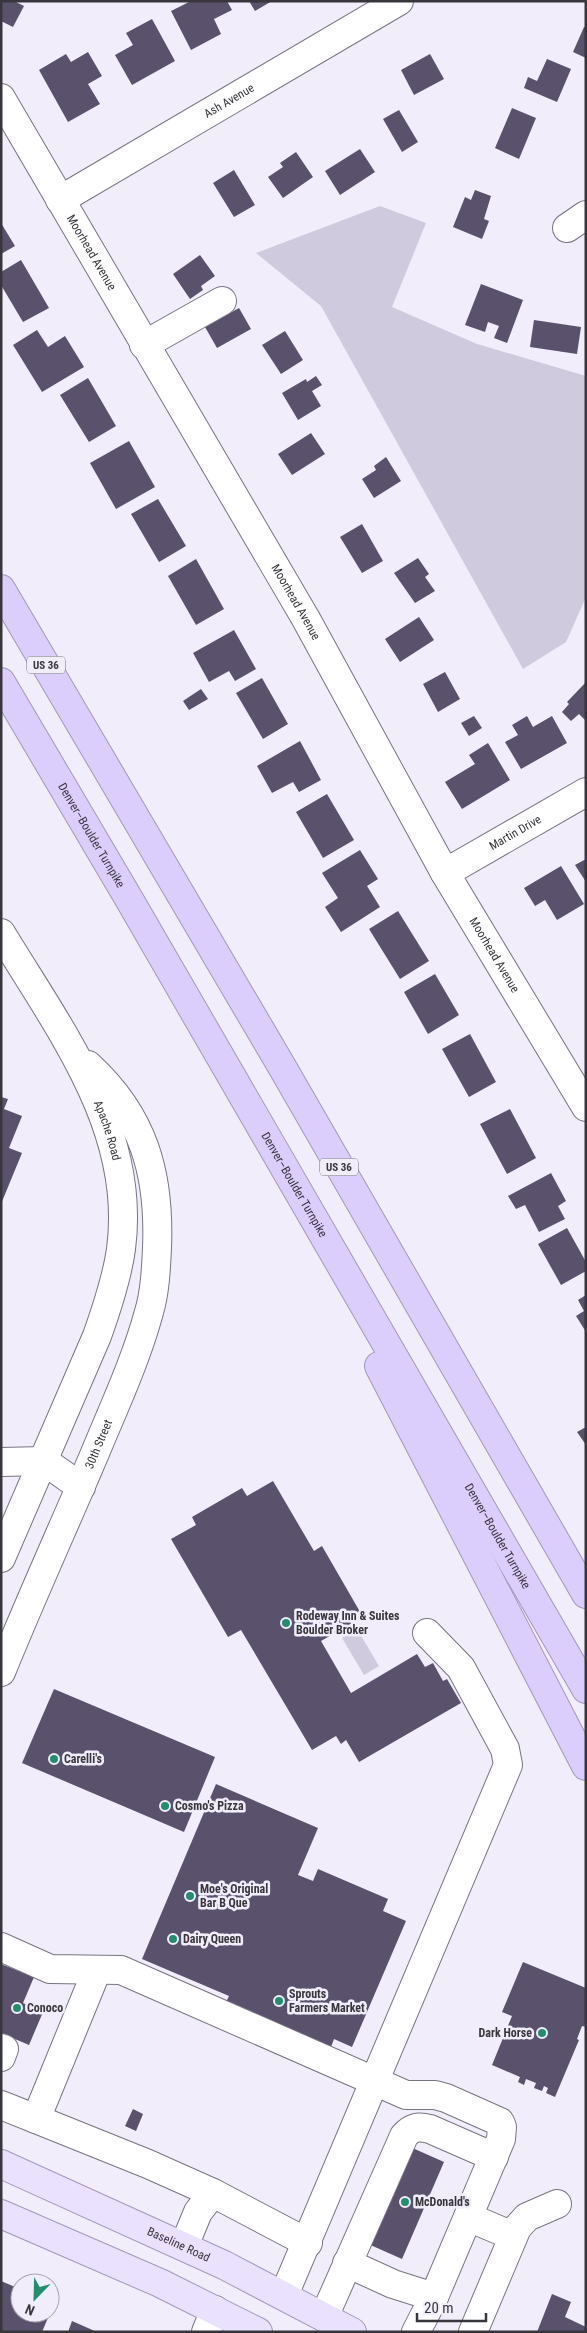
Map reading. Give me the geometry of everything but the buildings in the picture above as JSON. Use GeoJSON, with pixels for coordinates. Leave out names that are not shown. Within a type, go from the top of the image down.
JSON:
{"type":"FeatureCollection","features":[{"type":"Feature","properties":{"kind":"highway","name":"US 36"},"geometry":{"type":"LineString","coordinates":[[1,589],[281,1065],[586,1594]]}},
{"type":"Feature","properties":{"kind":"highway","name":"Denver–Boulder Turnpike"},"geometry":{"type":"LineString","coordinates":[[1,682],[226,1066],[586,1689]]}},
{"type":"Feature","properties":{"kind":"highway"},"geometry":{"type":"LineString","coordinates":[[226,1066],[586,1766]]}},
{"type":"Feature","properties":{"kind":"main road","name":"Baseline Road"},"geometry":{"type":"LineString","coordinates":[[1,2164],[184,2246],[284,2295],[352,2332]]}},
{"type":"Feature","properties":{"kind":"main road"},"geometry":{"type":"LineString","coordinates":[[1,2214],[211,2321],[258,2332]]}},
{"type":"Feature","properties":{"kind":"street","name":"Ash Avenue"},"geometry":{"type":"LineString","coordinates":[[60,200],[398,1]]}},
{"type":"Feature","properties":{"kind":"street","name":"Moorhead Avenue"},"geometry":{"type":"LineString","coordinates":[[1,98],[306,619],[445,873],[586,1106]]}},
{"type":"Feature","properties":{"kind":"street"},"geometry":{"type":"LineString","coordinates":[[144,345],[222,301]]}},
{"type":"Feature","properties":{"kind":"street","name":"Martin Drive"},"geometry":{"type":"LineString","coordinates":[[445,873],[586,792]]}},
{"type":"Feature","properties":{"kind":"street","name":"Apache Road"},"geometry":{"type":"LineString","coordinates":[[1,933],[74,1052],[101,1109],[120,1174],[121,1248],[109,1303],[44,1461]]}},
{"type":"Feature","properties":{"kind":"street","name":"Apache Road"},"geometry":{"type":"LineString","coordinates":[[74,1052],[107,1082],[123,1102],[137,1127],[152,1169],[158,1207]]}},
{"type":"Feature","properties":{"kind":"street","name":"30th Street"},"geometry":{"type":"LineString","coordinates":[[1,1672],[131,1364],[150,1309],[156,1268],[158,1207]]}},
{"type":"Feature","properties":{"kind":"street"},"geometry":{"type":"LineString","coordinates":[[1,1462],[44,1461],[80,1487]]}},
{"type":"Feature","properties":{"kind":"street"},"geometry":{"type":"LineString","coordinates":[[1,1558],[44,1461]]}},
{"type":"Feature","properties":{"kind":"street"},"geometry":{"type":"LineString","coordinates":[[284,2295],[308,2243],[508,1765],[505,1749],[461,1668],[427,1633]]}},
{"type":"Feature","properties":{"kind":"street"},"geometry":{"type":"LineString","coordinates":[[1,1947],[50,1969],[121,1970],[406,2095],[434,2095],[446,2098],[494,2118],[502,2126],[498,2148],[434,2297],[416,2332]]}},
{"type":"Feature","properties":{"kind":"street"},"geometry":{"type":"LineString","coordinates":[[36,2119],[97,1970]]}},
{"type":"Feature","properties":{"kind":"street"},"geometry":{"type":"LineString","coordinates":[[1,2048],[4,2049],[1,2057]]}},
{"type":"Feature","properties":{"kind":"street"},"geometry":{"type":"LineString","coordinates":[[347,2263],[344,2238],[406,2095]]}},
{"type":"Feature","properties":{"kind":"street"},"geometry":{"type":"LineString","coordinates":[[1,2105],[148,2164],[213,2193],[308,2243]]}},
{"type":"Feature","properties":{"kind":"street"},"geometry":{"type":"LineString","coordinates":[[324,2317],[404,2136],[411,2128],[419,2126],[498,2148]]}},
{"type":"Feature","properties":{"kind":"street"},"geometry":{"type":"LineString","coordinates":[[184,2246],[198,2212],[213,2193]]}},
{"type":"Feature","properties":{"kind":"street"},"geometry":{"type":"LineString","coordinates":[[473,2332],[513,2236],[527,2217],[557,2204]]}},
{"type":"Feature","properties":{"kind":"street"},"geometry":{"type":"LineString","coordinates":[[468,2217],[513,2236]]}},
{"type":"Feature","properties":{"kind":"street"},"geometry":{"type":"LineString","coordinates":[[347,2263],[393,2284],[434,2297]]}},
{"type":"Feature","properties":{"kind":"shaded area"},"geometry":{"type":"Polygon","coordinates":[[[380,206],[426,223],[392,307],[477,344],[586,376],[586,597],[566,642],[523,669],[321,306],[256,253],[380,206]]]}},
{"type":"Feature","properties":{"kind":"shaded area"},"geometry":{"type":"Polygon","coordinates":[[[357,1629],[379,1666],[364,1675],[342,1638],[357,1629]]]}},
{"type":"Feature","properties":{"kind":"place","name":"Rodeway Inn & Suites Boulder Broker"},"geometry":{"type":"Point","coordinates":[286,1623]}},
{"type":"Feature","properties":{"kind":"place","name":"Carelli's"},"geometry":{"type":"Point","coordinates":[54,1759]}},
{"type":"Feature","properties":{"kind":"place","name":"Cosmo's Pizza"},"geometry":{"type":"Point","coordinates":[165,1806]}},
{"type":"Feature","properties":{"kind":"place","name":"Moe's Original Bar B Que"},"geometry":{"type":"Point","coordinates":[190,1896]}},
{"type":"Feature","properties":{"kind":"place","name":"Dairy Queen"},"geometry":{"type":"Point","coordinates":[173,1939]}},
{"type":"Feature","properties":{"kind":"place","name":"Sprouts Farmers Market"},"geometry":{"type":"Point","coordinates":[279,2001]}},
{"type":"Feature","properties":{"kind":"place","name":"Conoco"},"geometry":{"type":"Point","coordinates":[17,2008]}},
{"type":"Feature","properties":{"kind":"place","name":"Dark Horse"},"geometry":{"type":"Point","coordinates":[542,2033]}},
{"type":"Feature","properties":{"kind":"place","name":"McDonald's"},"geometry":{"type":"Point","coordinates":[405,2202]}}]}
